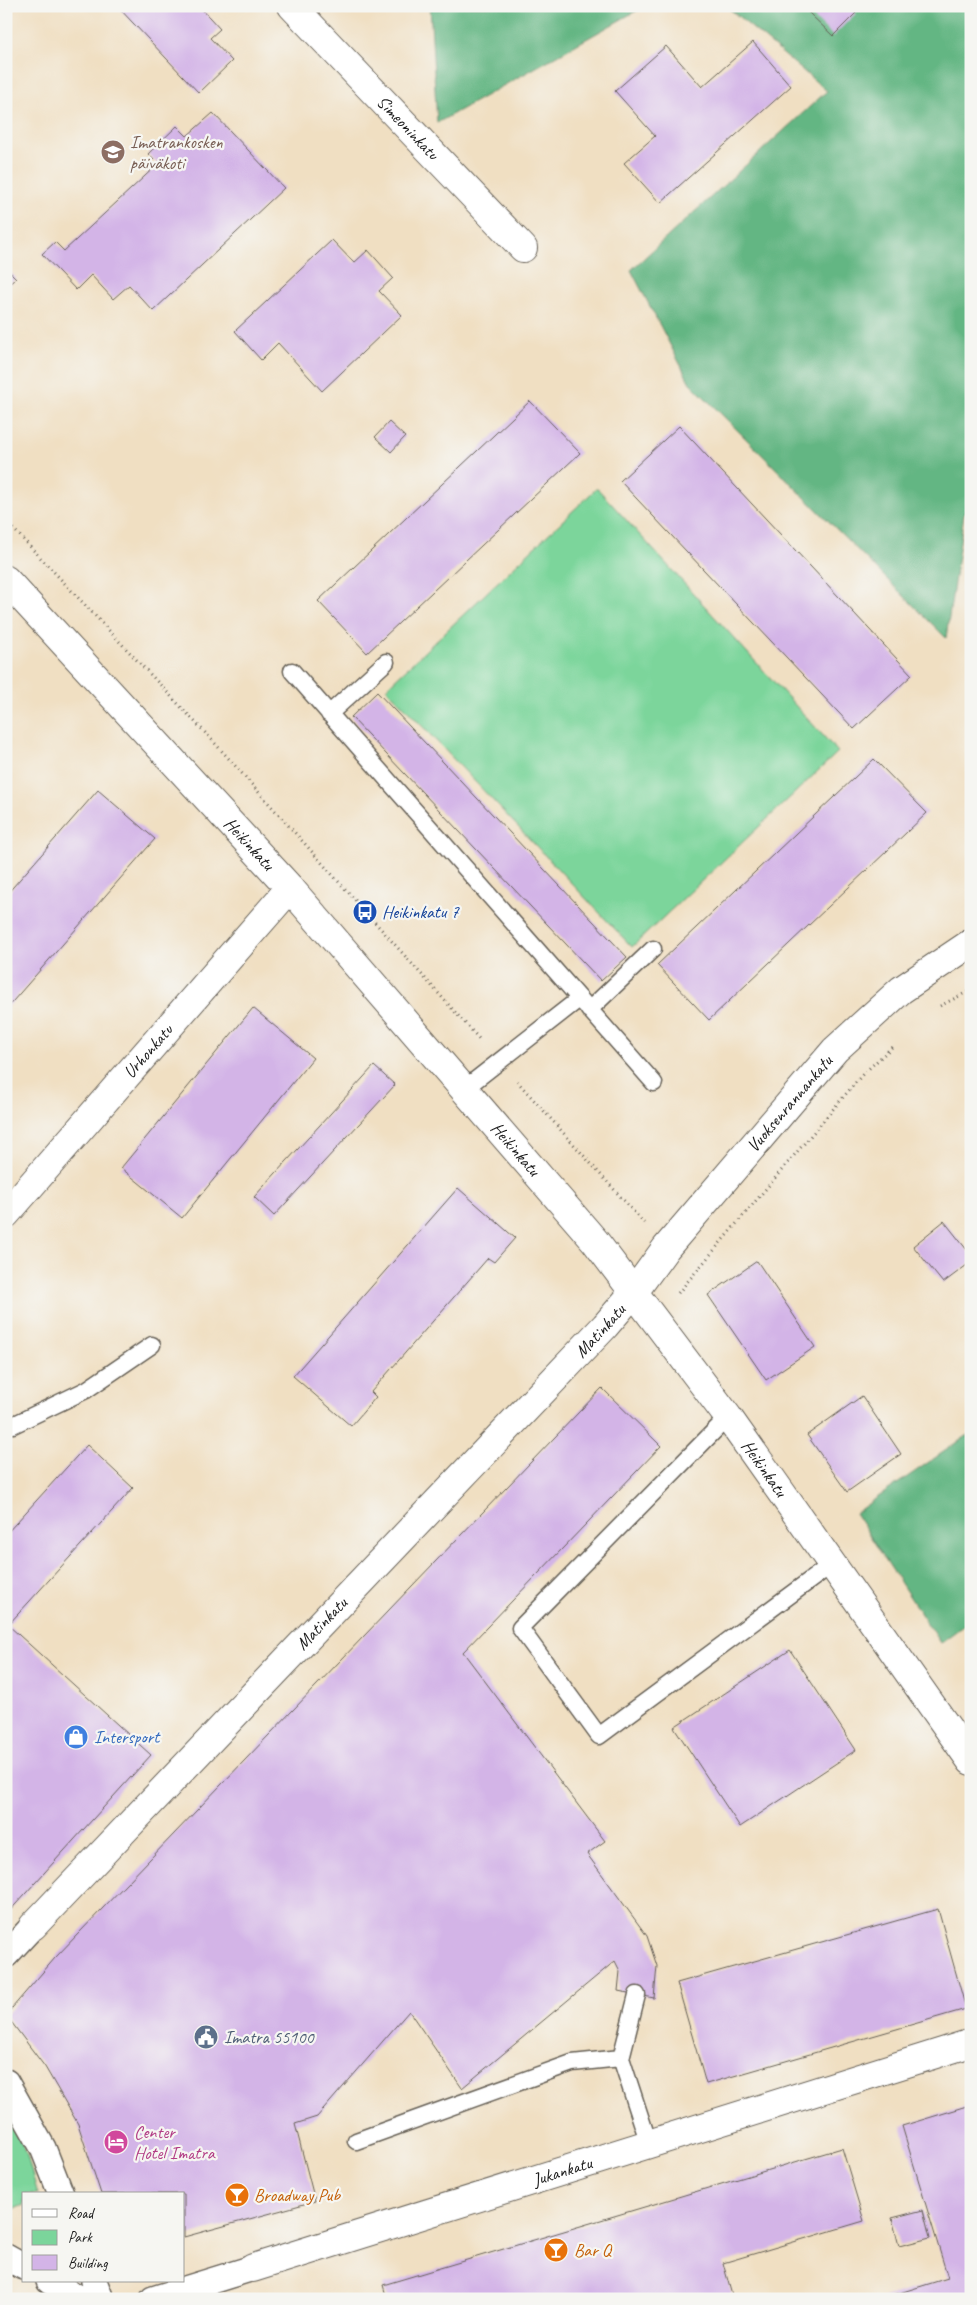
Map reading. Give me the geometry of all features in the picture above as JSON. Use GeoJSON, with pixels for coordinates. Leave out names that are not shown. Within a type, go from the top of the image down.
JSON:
{"type":"FeatureCollection","features":[{"type":"Feature","properties":{"kind":"street","name":"Simeoninkatu"},"geometry":{"type":"LineString","coordinates":[[292,6],[523,248]]}},
{"type":"Feature","properties":{"kind":"street","name":"Heikinkatu"},"geometry":{"type":"LineString","coordinates":[[6,580],[290,888],[595,1241],[728,1417],[971,1761]]}},
{"type":"Feature","properties":{"kind":"street","name":"Urhonkatu"},"geometry":{"type":"LineString","coordinates":[[6,1214],[290,888]]}},
{"type":"Feature","properties":{"kind":"street","name":"Vuoksenrannankatu"},"geometry":{"type":"LineString","coordinates":[[634,1292],[666,1248],[835,1050],[901,990],[971,943]]}},
{"type":"Feature","properties":{"kind":"street","name":"Matinkatu"},"geometry":{"type":"LineString","coordinates":[[6,1955],[591,1341],[634,1292]]}},
{"type":"Feature","properties":{"kind":"street","name":"Jukankatu"},"geometry":{"type":"LineString","coordinates":[[153,2299],[971,2043]]}},
{"type":"Feature","properties":{"kind":"street"},"geometry":{"type":"LineString","coordinates":[[6,2082],[43,2148],[60,2192]]}},
{"type":"Feature","properties":{"kind":"street"},"geometry":{"type":"LineString","coordinates":[[6,2257],[22,2266]]}},
{"type":"Feature","properties":{"kind":"street"},"geometry":{"type":"LineString","coordinates":[[52,2282],[81,2299]]}},
{"type":"Feature","properties":{"kind":"street"},"geometry":{"type":"LineString","coordinates":[[94,2282],[101,2299]]}},
{"type":"Feature","properties":{"kind":"lane"},"geometry":{"type":"LineString","coordinates":[[330,714],[386,662]]}},
{"type":"Feature","properties":{"kind":"lane"},"geometry":{"type":"LineString","coordinates":[[292,671],[654,1084]]}},
{"type":"Feature","properties":{"kind":"lane"},"geometry":{"type":"LineString","coordinates":[[464,1089],[500,1061],[584,1004],[653,948]]}},
{"type":"Feature","properties":{"kind":"lane"},"geometry":{"type":"LineString","coordinates":[[6,1424],[13,1425],[86,1390],[152,1345]]}},
{"type":"Feature","properties":{"kind":"lane"},"geometry":{"type":"LineString","coordinates":[[728,1417],[520,1628],[598,1736],[832,1564]]}},
{"type":"Feature","properties":{"kind":"lane"},"geometry":{"type":"LineString","coordinates":[[637,1995],[620,2058],[649,2144]]}},
{"type":"Feature","properties":{"kind":"lane"},"geometry":{"type":"LineString","coordinates":[[356,2142],[572,2063],[620,2058]]}},
{"type":"Feature","properties":{"kind":"path"},"geometry":{"type":"LineString","coordinates":[[6,521],[213,741],[692,1276]]}},
{"type":"Feature","properties":{"kind":"path"},"geometry":{"type":"LineString","coordinates":[[936,1009],[971,990]]}},
{"type":"Feature","properties":{"kind":"path"},"geometry":{"type":"LineString","coordinates":[[672,1299],[862,1075],[895,1044]]}},
{"type":"Feature","properties":{"kind":"green space"},"geometry":{"type":"Polygon","coordinates":[[[430,6],[645,6],[437,123],[430,6]]]}},
{"type":"Feature","properties":{"kind":"green space"},"geometry":{"type":"Polygon","coordinates":[[[726,6],[971,6],[971,499],[964,514],[946,638],[690,383],[631,270],[827,91],[726,6]]]}},
{"type":"Feature","properties":{"kind":"green space"},"geometry":{"type":"Polygon","coordinates":[[[597,488],[838,752],[632,947],[386,688],[597,488]]]}},
{"type":"Feature","properties":{"kind":"green space"},"geometry":{"type":"Polygon","coordinates":[[[971,1433],[971,1620],[940,1643],[855,1513],[971,1433]]]}},
{"type":"Feature","properties":{"kind":"green space"},"geometry":{"type":"Polygon","coordinates":[[[6,2115],[25,2149],[37,2192],[22,2192],[22,2206],[6,2212],[6,2115]]]}},
{"type":"Feature","properties":{"kind":"building"},"geometry":{"type":"Polygon","coordinates":[[[117,6],[199,6],[220,29],[210,38],[232,61],[199,93],[117,6]]]}},
{"type":"Feature","properties":{"kind":"building"},"geometry":{"type":"Polygon","coordinates":[[[812,6],[849,6],[856,13],[833,36],[807,11],[812,6]]]}},
{"type":"Feature","properties":{"kind":"building"},"geometry":{"type":"Polygon","coordinates":[[[753,42],[791,86],[660,203],[624,163],[655,136],[615,91],[666,46],[702,87],[753,42]]]}},
{"type":"Feature","properties":{"kind":"building"},"geometry":{"type":"Polygon","coordinates":[[[213,113],[284,188],[153,311],[129,285],[113,299],[91,275],[76,290],[42,254],[55,242],[64,251],[158,164],[148,154],[177,126],[187,136],[213,113]]]}},
{"type":"Feature","properties":{"kind":"building"},"geometry":{"type":"Polygon","coordinates":[[[332,240],[354,263],[368,250],[393,278],[379,291],[402,315],[322,391],[278,343],[261,360],[235,331],[332,240]]]}},
{"type":"Feature","properties":{"kind":"building"},"geometry":{"type":"Polygon","coordinates":[[[6,268],[16,278],[6,287],[6,268]]]}},
{"type":"Feature","properties":{"kind":"building"},"geometry":{"type":"Polygon","coordinates":[[[530,401],[580,453],[367,653],[318,601],[530,401]]]}},
{"type":"Feature","properties":{"kind":"building"},"geometry":{"type":"Polygon","coordinates":[[[389,422],[405,437],[391,452],[375,437],[389,422]]]}},
{"type":"Feature","properties":{"kind":"building"},"geometry":{"type":"Polygon","coordinates":[[[679,426],[912,675],[854,729],[620,481],[679,426]]]}},
{"type":"Feature","properties":{"kind":"building"},"geometry":{"type":"Polygon","coordinates":[[[377,692],[627,957],[601,981],[351,717],[377,692]]]}},
{"type":"Feature","properties":{"kind":"building"},"geometry":{"type":"Polygon","coordinates":[[[874,759],[927,813],[709,1020],[657,965],[874,759]]]}},
{"type":"Feature","properties":{"kind":"building"},"geometry":{"type":"Polygon","coordinates":[[[98,790],[155,839],[6,1009],[6,895],[98,790]]]}},
{"type":"Feature","properties":{"kind":"building"},"geometry":{"type":"Polygon","coordinates":[[[253,1008],[313,1058],[182,1218],[121,1168],[253,1008]]]}},
{"type":"Feature","properties":{"kind":"building"},"geometry":{"type":"Polygon","coordinates":[[[374,1066],[395,1085],[274,1216],[254,1197],[374,1066]]]}},
{"type":"Feature","properties":{"kind":"building"},"geometry":{"type":"Polygon","coordinates":[[[458,1188],[515,1238],[494,1262],[488,1258],[371,1392],[376,1397],[351,1426],[293,1376],[458,1188]]]}},
{"type":"Feature","properties":{"kind":"building"},"geometry":{"type":"Polygon","coordinates":[[[944,1221],[971,1255],[971,1262],[943,1283],[913,1246],[944,1221]]]}},
{"type":"Feature","properties":{"kind":"building"},"geometry":{"type":"Polygon","coordinates":[[[757,1261],[815,1347],[766,1380],[708,1295],[757,1261]]]}},
{"type":"Feature","properties":{"kind":"building"},"geometry":{"type":"Polygon","coordinates":[[[602,1388],[661,1446],[463,1652],[605,1841],[587,1854],[647,1936],[657,1966],[654,1998],[618,1991],[620,1971],[615,1961],[462,2088],[409,2011],[317,2117],[295,2124],[315,2201],[185,2237],[185,2192],[100,2192],[78,2124],[45,2067],[6,2015],[55,1958],[602,1388]]]}},
{"type":"Feature","properties":{"kind":"building"},"geometry":{"type":"Polygon","coordinates":[[[862,1396],[901,1454],[847,1492],[807,1435],[862,1396]]]}},
{"type":"Feature","properties":{"kind":"building"},"geometry":{"type":"Polygon","coordinates":[[[87,1445],[133,1488],[8,1625],[151,1755],[6,1915],[6,1534],[87,1445]]]}},
{"type":"Feature","properties":{"kind":"building"},"geometry":{"type":"Polygon","coordinates":[[[790,1650],[856,1750],[740,1827],[674,1727],[790,1650]]]}},
{"type":"Feature","properties":{"kind":"building"},"geometry":{"type":"Polygon","coordinates":[[[938,1909],[966,2009],[706,2084],[677,1983],[938,1909]]]}},
{"type":"Feature","properties":{"kind":"building"},"geometry":{"type":"Polygon","coordinates":[[[971,2105],[971,2299],[880,2299],[948,2278],[902,2126],[971,2105]]]}},
{"type":"Feature","properties":{"kind":"building"},"geometry":{"type":"Polygon","coordinates":[[[842,2148],[864,2221],[723,2263],[733,2299],[387,2299],[383,2285],[842,2148]]]}},
{"type":"Feature","properties":{"kind":"building"},"geometry":{"type":"Polygon","coordinates":[[[923,2210],[930,2238],[899,2246],[892,2218],[923,2210]]]}},
{"type":"Feature","properties":{"kind":"building"},"geometry":{"type":"Polygon","coordinates":[[[6,2288],[14,2299],[6,2299],[6,2288]]]}},
{"type":"Feature","properties":{"kind":"place","name":"Imatrankosken päiväkoti"},"geometry":{"type":"Point","coordinates":[113,152]}},
{"type":"Feature","properties":{"kind":"place","name":"Heikinkatu 7"},"geometry":{"type":"Point","coordinates":[365,912]}},
{"type":"Feature","properties":{"kind":"place","name":"Intersport"},"geometry":{"type":"Point","coordinates":[76,1737]}},
{"type":"Feature","properties":{"kind":"place","name":"Imatra 55100"},"geometry":{"type":"Point","coordinates":[206,2037]}},
{"type":"Feature","properties":{"kind":"place","name":"Center Hotel Imatra"},"geometry":{"type":"Point","coordinates":[116,2142]}},
{"type":"Feature","properties":{"kind":"place","name":"Broadway Pub"},"geometry":{"type":"Point","coordinates":[237,2195]}},
{"type":"Feature","properties":{"kind":"place","name":"Bar Q"},"geometry":{"type":"Point","coordinates":[556,2250]}}]}
